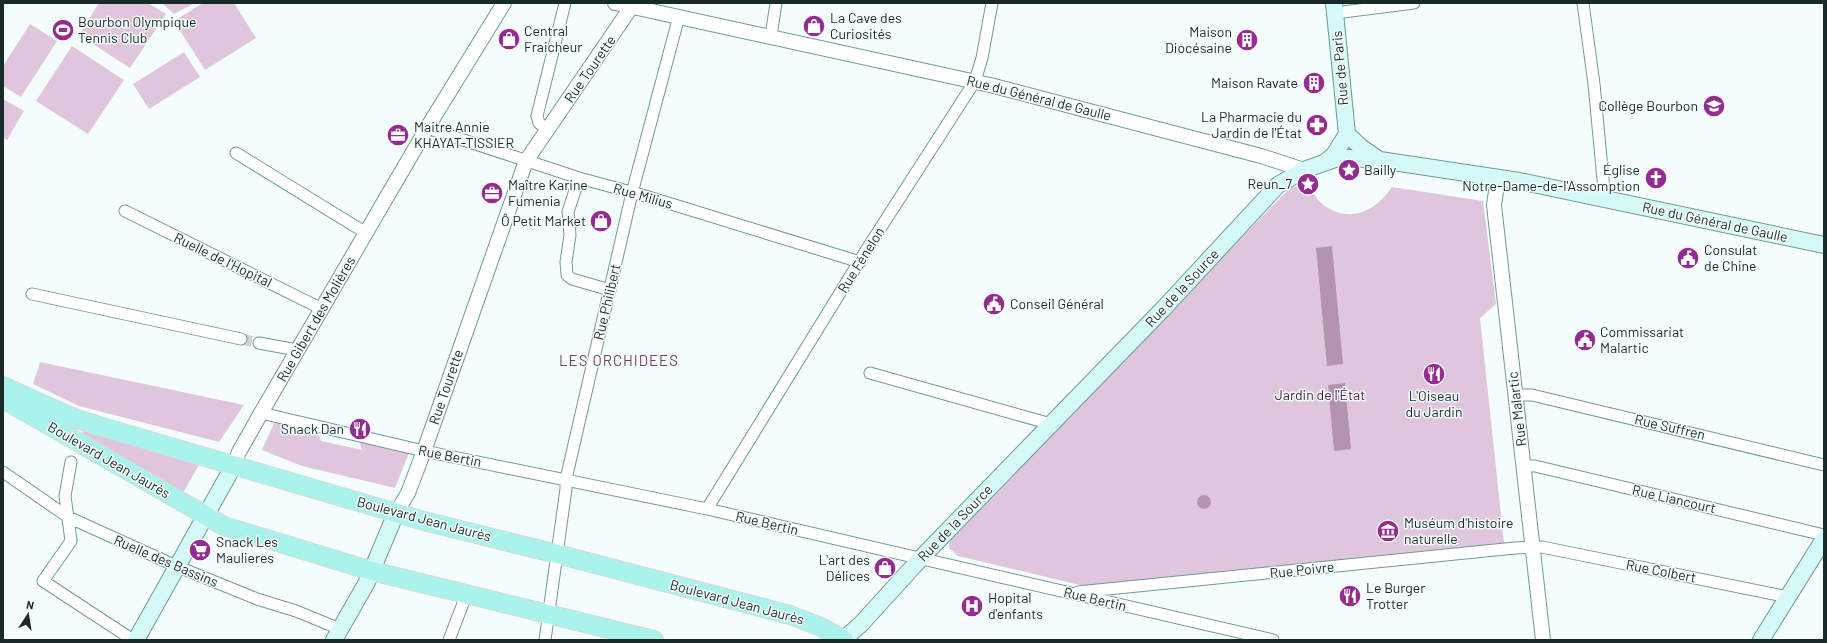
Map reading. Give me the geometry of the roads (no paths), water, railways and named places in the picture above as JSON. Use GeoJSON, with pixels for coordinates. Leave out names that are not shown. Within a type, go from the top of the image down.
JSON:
{"type":"FeatureCollection","features":[{"type":"Feature","properties":{"kind":"main road","name":"Rue de Paris"},"geometry":{"type":"LineString","coordinates":[[1335,8],[1347,134]]}},
{"type":"Feature","properties":{"kind":"main road"},"geometry":{"type":"LineString","coordinates":[[1323,164],[1334,155],[1347,134],[1362,148],[1380,160]]}},
{"type":"Feature","properties":{"kind":"main road","name":"Rue du Général de Gaulle"},"geometry":{"type":"LineString","coordinates":[[1323,164],[1335,159],[1349,158],[1380,160],[1498,178],[1824,245]]}},
{"type":"Feature","properties":{"kind":"main road","name":"Rue de la Source"},"geometry":{"type":"LineString","coordinates":[[846,640],[921,558],[1163,309],[1278,185],[1304,170],[1323,164]]}},
{"type":"Feature","properties":{"kind":"main road","name":"Boulevard Jean Jaurès"},"geometry":{"type":"LineString","coordinates":[[4,391],[74,418],[424,521],[790,615],[822,627],[846,640]]}},
{"type":"Feature","properties":{"kind":"main road","name":"Boulevard Jean Jaurès"},"geometry":{"type":"LineString","coordinates":[[4,391],[224,526],[372,571],[549,613],[654,640]]}},
{"type":"Feature","properties":{"kind":"main road","name":"Rue Gibert des Molières"},"geometry":{"type":"LineString","coordinates":[[136,640],[176,566],[234,465]]}},
{"type":"Feature","properties":{"kind":"main road","name":"Rue Tourette"},"geometry":{"type":"LineString","coordinates":[[337,634],[372,571],[396,513]]}},
{"type":"Feature","properties":{"kind":"main road"},"geometry":{"type":"LineString","coordinates":[[1761,640],[1824,539]]}},
{"type":"Feature","properties":{"kind":"street","name":"Rue Gibert des Molières"},"geometry":{"type":"LineString","coordinates":[[234,465],[239,452],[297,350],[427,128],[504,3]]}},
{"type":"Feature","properties":{"kind":"street","name":"Rue Tourette"},"geometry":{"type":"LineString","coordinates":[[548,130],[539,123],[537,116],[565,3]]}},
{"type":"Feature","properties":{"kind":"street","name":"Rue du Général de Gaulle"},"geometry":{"type":"LineString","coordinates":[[615,3],[633,5],[975,81],[1261,156],[1304,170]]}},
{"type":"Feature","properties":{"kind":"street"},"geometry":{"type":"LineString","coordinates":[[771,36],[776,3]]}},
{"type":"Feature","properties":{"kind":"street","name":"Rue Fénelon"},"geometry":{"type":"LineString","coordinates":[[707,509],[860,262],[975,81],[982,58],[992,3]]}},
{"type":"Feature","properties":{"kind":"street"},"geometry":{"type":"LineString","coordinates":[[1335,8],[1414,3]]}},
{"type":"Feature","properties":{"kind":"street"},"geometry":{"type":"LineString","coordinates":[[1583,3],[1594,84],[1604,190],[1608,200]]}},
{"type":"Feature","properties":{"kind":"street","name":"Rue Tourette"},"geometry":{"type":"LineString","coordinates":[[396,513],[408,493],[424,451],[526,161],[633,5]]}},
{"type":"Feature","properties":{"kind":"street","name":"Rue Philibert"},"geometry":{"type":"LineString","coordinates":[[545,640],[566,489],[566,479],[632,193],[679,16]]}},
{"type":"Feature","properties":{"kind":"street","name":"Rue Milius"},"geometry":{"type":"LineString","coordinates":[[427,128],[579,178],[860,262]]}},
{"type":"Feature","properties":{"kind":"street"},"geometry":{"type":"LineString","coordinates":[[236,153],[366,234]]}},
{"type":"Feature","properties":{"kind":"street"},"geometry":{"type":"LineString","coordinates":[[579,178],[568,212],[570,235],[566,262],[567,275],[572,279],[610,290]]}},
{"type":"Feature","properties":{"kind":"street","name":"Rue Malartic"},"geometry":{"type":"LineString","coordinates":[[1498,178],[1494,205],[1543,640]]}},
{"type":"Feature","properties":{"kind":"street","name":"Ruelle de l'Hopital"},"geometry":{"type":"LineString","coordinates":[[125,211],[322,309]]}},
{"type":"Feature","properties":{"kind":"street"},"geometry":{"type":"LineString","coordinates":[[32,294],[241,339]]}},
{"type":"Feature","properties":{"kind":"street"},"geometry":{"type":"LineString","coordinates":[[259,343],[297,350]]}},
{"type":"Feature","properties":{"kind":"street"},"geometry":{"type":"LineString","coordinates":[[870,373],[1050,424]]}},
{"type":"Feature","properties":{"kind":"street","name":"Rue Suffren"},"geometry":{"type":"LineString","coordinates":[[1516,395],[1525,394],[1554,400],[1824,465]]}},
{"type":"Feature","properties":{"kind":"street","name":"Rue Bertin"},"geometry":{"type":"LineString","coordinates":[[261,413],[424,451],[707,509],[1272,640]]}},
{"type":"Feature","properties":{"kind":"street"},"geometry":{"type":"LineString","coordinates":[[71,462],[65,496],[71,540],[43,581],[133,640]]}},
{"type":"Feature","properties":{"kind":"street","name":"Rue Liancourt"},"geometry":{"type":"LineString","coordinates":[[1524,466],[1535,466],[1824,535]]}},
{"type":"Feature","properties":{"kind":"street","name":"Ruelle des Bassins"},"geometry":{"type":"LineString","coordinates":[[3,472],[68,517],[176,566],[257,599],[296,611],[337,634]]}},
{"type":"Feature","properties":{"kind":"street","name":"Rue Poivre"},"geometry":{"type":"LineString","coordinates":[[1070,593],[1533,547]]}},
{"type":"Feature","properties":{"kind":"street","name":"Rue Colbert"},"geometry":{"type":"LineString","coordinates":[[1533,547],[1542,547],[1788,597]]}},
{"type":"Feature","properties":{"kind":"street"},"geometry":{"type":"LineString","coordinates":[[449,640],[467,594]]}},
{"type":"Feature","properties":{"kind":"tunnel"},"geometry":{"type":"LineString","coordinates":[[241,339],[259,343]]}},
{"type":"Feature","properties":{"kind":"place","name":"La Cave des Curiosités"},"geometry":{"type":"Point","coordinates":[814,26]}},
{"type":"Feature","properties":{"kind":"place","name":"Bourbon Olympique Tennis Club"},"geometry":{"type":"Point","coordinates":[63,30]}},
{"type":"Feature","properties":{"kind":"place","name":"Central Fraicheur"},"geometry":{"type":"Point","coordinates":[509,39]}},
{"type":"Feature","properties":{"kind":"place","name":"Maison Diocésaine"},"geometry":{"type":"Point","coordinates":[1247,40]}},
{"type":"Feature","properties":{"kind":"place","name":"Maison Ravate"},"geometry":{"type":"Point","coordinates":[1314,83]}},
{"type":"Feature","properties":{"kind":"place","name":"Collège Bourbon"},"geometry":{"type":"Point","coordinates":[1714,106]}},
{"type":"Feature","properties":{"kind":"place","name":"La Pharmacie du Jardin de l'État"},"geometry":{"type":"Point","coordinates":[1317,125]}},
{"type":"Feature","properties":{"kind":"place","name":"Maitre Annie KHAYAT-TISSIER"},"geometry":{"type":"Point","coordinates":[398,135]}},
{"type":"Feature","properties":{"kind":"place","name":"Bailly"},"geometry":{"type":"Point","coordinates":[1349,170]}},
{"type":"Feature","properties":{"kind":"place","name":"Église Notre-Dame-de-l'Assomption"},"geometry":{"type":"Point","coordinates":[1656,178]}},
{"type":"Feature","properties":{"kind":"place","name":"Reun_7"},"geometry":{"type":"Point","coordinates":[1308,184]}},
{"type":"Feature","properties":{"kind":"place","name":"Maître Karine Fumenia"},"geometry":{"type":"Point","coordinates":[492,193]}},
{"type":"Feature","properties":{"kind":"place","name":"Ô Petit Market"},"geometry":{"type":"Point","coordinates":[601,221]}},
{"type":"Feature","properties":{"kind":"place","name":"Consulat de Chine"},"geometry":{"type":"Point","coordinates":[1688,258]}},
{"type":"Feature","properties":{"kind":"place","name":"Conseil Général"},"geometry":{"type":"Point","coordinates":[994,304]}},
{"type":"Feature","properties":{"kind":"place","name":"Commissariat Malartic"},"geometry":{"type":"Point","coordinates":[1585,340]}},
{"type":"Feature","properties":{"kind":"place","name":"L'Oiseau du Jardin"},"geometry":{"type":"Point","coordinates":[1434,374]}},
{"type":"Feature","properties":{"kind":"place","name":"Snack Dan"},"geometry":{"type":"Point","coordinates":[360,429]}},
{"type":"Feature","properties":{"kind":"place","name":"Muséum d'histoire naturelle"},"geometry":{"type":"Point","coordinates":[1388,531]}},
{"type":"Feature","properties":{"kind":"place","name":"Snack Les Maulieres"},"geometry":{"type":"Point","coordinates":[200,550]}},
{"type":"Feature","properties":{"kind":"place","name":"L'art des Délices"},"geometry":{"type":"Point","coordinates":[885,568]}},
{"type":"Feature","properties":{"kind":"place","name":"Le Burger Trotter"},"geometry":{"type":"Point","coordinates":[1350,596]}},
{"type":"Feature","properties":{"kind":"place","name":"Hopital d'enfants"},"geometry":{"type":"Point","coordinates":[972,606]}},
{"type":"Feature","properties":{"kind":"district","name":"LES ORCHIDEES"},"geometry":{"type":"Point","coordinates":[619,361]}},
{"type":"Feature","properties":{"kind":"park label","name":"Jardin de l'État"},"geometry":{"type":"Point","coordinates":[1320,395]}}]}
